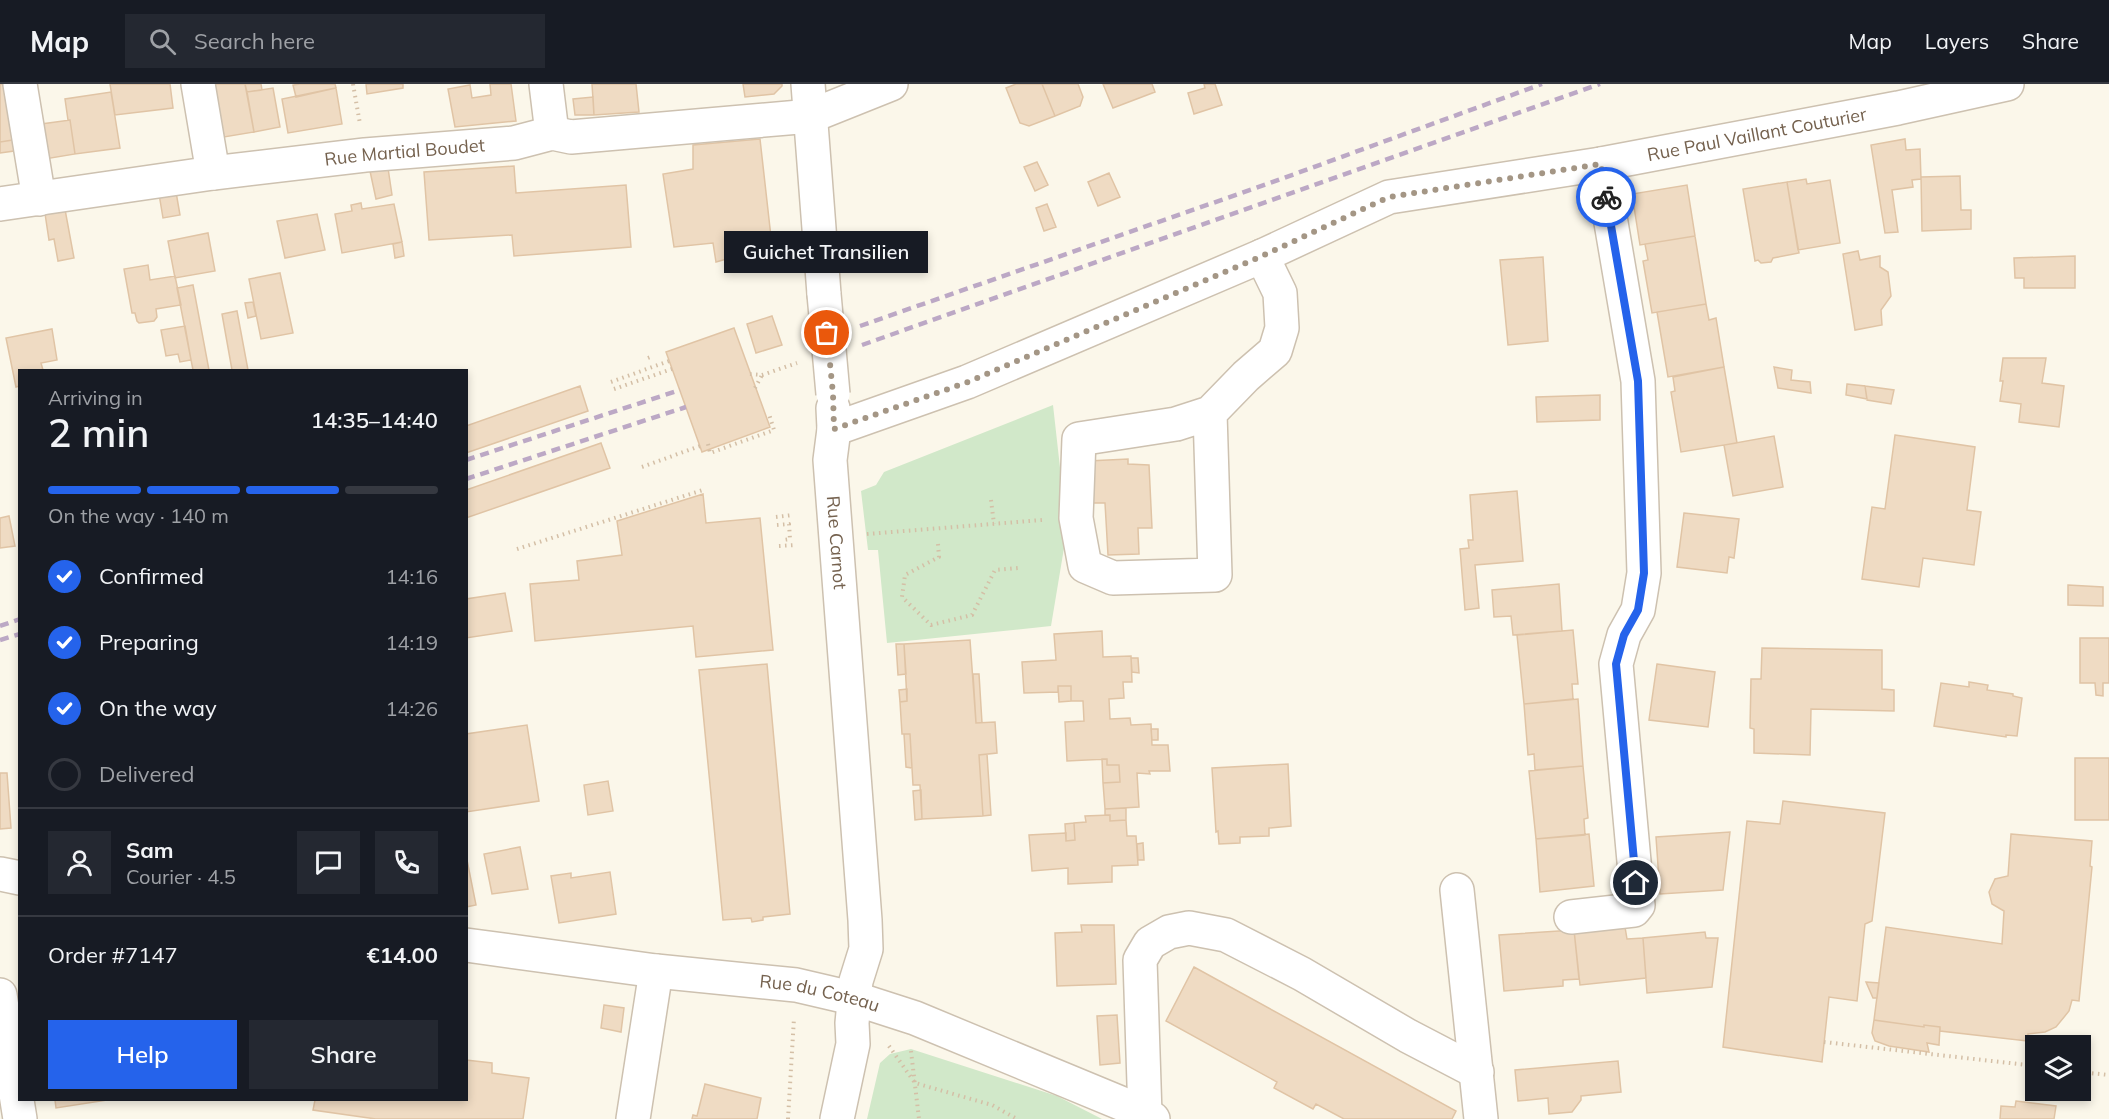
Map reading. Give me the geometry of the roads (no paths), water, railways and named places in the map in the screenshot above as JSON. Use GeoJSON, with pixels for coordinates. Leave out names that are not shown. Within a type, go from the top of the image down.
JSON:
{"type":"FeatureCollection","features":[{"type":"Feature","properties":{"kind":"street"},"geometry":{"type":"LineString","coordinates":[[20,84],[39,199]]}},
{"type":"Feature","properties":{"kind":"street"},"geometry":{"type":"LineString","coordinates":[[198,84],[213,173]]}},
{"type":"Feature","properties":{"kind":"street"},"geometry":{"type":"LineString","coordinates":[[546,84],[552,133]]}},
{"type":"Feature","properties":{"kind":"street","name":"Rue Martial Boudet"},"geometry":{"type":"LineString","coordinates":[[0,204],[213,173],[365,154],[514,143],[552,133],[571,136],[809,100],[891,84]]}},
{"type":"Feature","properties":{"kind":"street","name":"Rue Paul Vaillant Couturier"},"geometry":{"type":"LineString","coordinates":[[834,429],[968,382],[1262,256],[1389,197],[1601,164],[1898,108],[2007,84]]}},
{"type":"Feature","properties":{"kind":"street","name":"Rue Carnot"},"geometry":{"type":"LineString","coordinates":[[809,100],[833,394],[834,429],[830,460],[866,920],[866,949],[856,981],[852,1023],[853,1044],[837,1119]]}},
{"type":"Feature","properties":{"kind":"street"},"geometry":{"type":"LineString","coordinates":[[1571,917],[1634,910],[1638,905],[1616,664],[1624,635],[1638,610],[1644,573],[1638,381],[1601,164]]}},
{"type":"Feature","properties":{"kind":"street"},"geometry":{"type":"LineString","coordinates":[[1210,413],[1215,575],[1113,578],[1085,566],[1076,518],[1079,439],[1176,424],[1210,413],[1246,376],[1275,351],[1282,328],[1280,293],[1262,256]]}},
{"type":"Feature","properties":{"kind":"street"},"geometry":{"type":"LineString","coordinates":[[0,874],[18,878]]}},
{"type":"Feature","properties":{"kind":"street"},"geometry":{"type":"LineString","coordinates":[[1457,890],[1481,1119]]}},
{"type":"Feature","properties":{"kind":"street"},"geometry":{"type":"LineString","coordinates":[[1149,1117],[1140,960],[1150,943],[1169,932],[1189,928],[1226,935],[1302,974],[1408,1036],[1477,1072]]}},
{"type":"Feature","properties":{"kind":"street","name":"Rue du Coteau"},"geometry":{"type":"LineString","coordinates":[[468,945],[656,971],[796,986],[856,999],[915,1018],[1149,1117]]}},
{"type":"Feature","properties":{"kind":"street"},"geometry":{"type":"LineString","coordinates":[[633,1119],[656,971]]}},
{"type":"Feature","properties":{"kind":"street"},"geometry":{"type":"LineString","coordinates":[[0,995],[20,1119]]}},
{"type":"Feature","properties":{"kind":"railway"},"geometry":{"type":"LineString","coordinates":[[860,326],[1270,183],[1542,84]]}},
{"type":"Feature","properties":{"kind":"railway"},"geometry":{"type":"LineString","coordinates":[[862,345],[1600,84]]}},
{"type":"Feature","properties":{"kind":"railway"},"geometry":{"type":"LineString","coordinates":[[468,459],[680,390]]}},
{"type":"Feature","properties":{"kind":"railway"},"geometry":{"type":"LineString","coordinates":[[468,478],[686,407]]}},
{"type":"Feature","properties":{"kind":"railway"},"geometry":{"type":"LineString","coordinates":[[0,626],[18,620]]}},
{"type":"Feature","properties":{"kind":"railway"},"geometry":{"type":"LineString","coordinates":[[0,640],[18,635]]}},
{"type":"Feature","properties":{"kind":"place","name":"Guichet Transilien"},"geometry":{"type":"Point","coordinates":[827,333]}}]}
